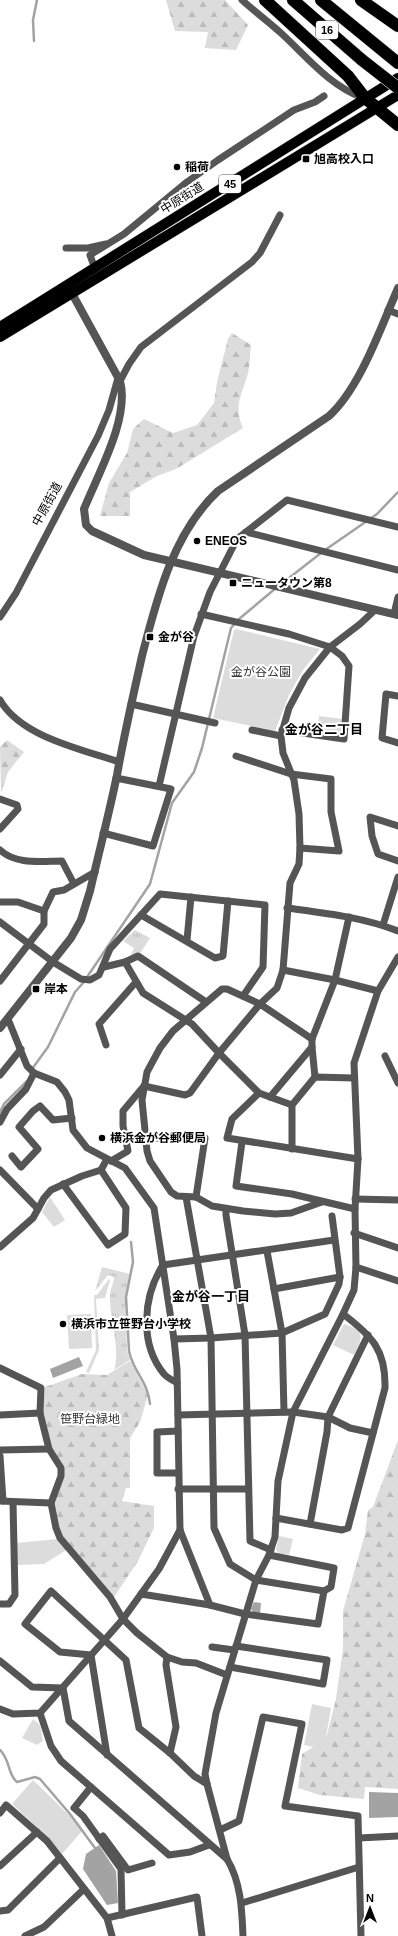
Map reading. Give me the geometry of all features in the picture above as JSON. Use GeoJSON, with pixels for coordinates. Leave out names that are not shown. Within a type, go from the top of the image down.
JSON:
{"type":"FeatureCollection","features":[{"type":"Feature","properties":{"kind":"highway"},"geometry":{"type":"LineString","coordinates":[[265,0],[348,76],[365,98],[398,125]]}},
{"type":"Feature","properties":{"kind":"highway","name":"16"},"geometry":{"type":"LineString","coordinates":[[293,0],[362,60],[398,88]]}},
{"type":"Feature","properties":{"kind":"highway","name":"16"},"geometry":{"type":"LineString","coordinates":[[322,0],[398,64]]}},
{"type":"Feature","properties":{"kind":"highway"},"geometry":{"type":"LineString","coordinates":[[361,0],[371,4],[398,26]]}},
{"type":"Feature","properties":{"kind":"main road","name":"中原街道"},"geometry":{"type":"LineString","coordinates":[[0,337],[70,289],[95,269],[398,78]]}},
{"type":"Feature","properties":{"kind":"main road","name":"中原街道"},"geometry":{"type":"LineString","coordinates":[[0,328],[70,289],[377,109],[398,95]]}},
{"type":"Feature","properties":{"kind":"street"},"geometry":{"type":"LineString","coordinates":[[242,0],[281,33],[317,69],[346,91],[365,98]]}},
{"type":"Feature","properties":{"kind":"street"},"geometry":{"type":"LineString","coordinates":[[95,269],[90,255],[110,243],[206,168],[294,110],[315,102],[324,96]]}},
{"type":"Feature","properties":{"kind":"street","name":"中原街道"},"geometry":{"type":"LineString","coordinates":[[0,617],[16,592],[94,443],[109,410],[119,380],[128,364],[141,347],[252,262],[260,253],[280,215]]}},
{"type":"Feature","properties":{"kind":"street"},"geometry":{"type":"LineString","coordinates":[[66,248],[88,248],[110,243]]}},
{"type":"Feature","properties":{"kind":"street"},"geometry":{"type":"LineString","coordinates":[[0,1028],[71,938],[81,920],[116,778],[131,704],[156,599],[171,562],[203,505],[218,491],[329,416],[339,407],[354,384],[398,288]]}},
{"type":"Feature","properties":{"kind":"street"},"geometry":{"type":"LineString","coordinates":[[70,289],[119,380],[122,390],[122,409],[109,449],[84,509],[85,520],[92,531],[144,555],[396,615],[398,597]]}},
{"type":"Feature","properties":{"kind":"street"},"geometry":{"type":"LineString","coordinates":[[388,310],[398,314]]}},
{"type":"Feature","properties":{"kind":"street"},"geometry":{"type":"LineString","coordinates":[[159,786],[194,636],[201,614],[237,539],[287,500],[398,527]]}},
{"type":"Feature","properties":{"kind":"street"},"geometry":{"type":"LineString","coordinates":[[246,532],[398,570]]}},
{"type":"Feature","properties":{"kind":"street"},"geometry":{"type":"LineString","coordinates":[[144,1086],[185,1096],[190,1093],[219,1053],[260,1004],[277,988],[283,970],[290,883],[299,864],[300,848],[299,814],[294,780],[283,753],[281,733],[288,708],[296,692],[330,647],[360,624],[375,610]]}},
{"type":"Feature","properties":{"kind":"street"},"geometry":{"type":"LineString","coordinates":[[201,614],[289,634],[330,647],[342,656],[349,666],[344,739],[252,730]]}},
{"type":"Feature","properties":{"kind":"street"},"geometry":{"type":"LineString","coordinates":[[398,696],[386,694],[382,738],[398,743]]}},
{"type":"Feature","properties":{"kind":"street"},"geometry":{"type":"LineString","coordinates":[[0,700],[6,709],[22,724],[40,734],[119,762]]}},
{"type":"Feature","properties":{"kind":"street"},"geometry":{"type":"LineString","coordinates":[[131,704],[215,722]]}},
{"type":"Feature","properties":{"kind":"street"},"geometry":{"type":"LineString","coordinates":[[236,756],[291,774],[331,779],[331,812],[339,851],[300,848]]}},
{"type":"Feature","properties":{"kind":"street"},"geometry":{"type":"LineString","coordinates":[[103,833],[153,846],[171,789],[116,778]]}},
{"type":"Feature","properties":{"kind":"street"},"geometry":{"type":"LineString","coordinates":[[0,799],[17,805],[18,809],[0,830]]}},
{"type":"Feature","properties":{"kind":"street"},"geometry":{"type":"LineString","coordinates":[[398,826],[370,817],[372,836],[378,854],[398,861]]}},
{"type":"Feature","properties":{"kind":"street"},"geometry":{"type":"LineString","coordinates":[[0,850],[7,856],[20,860],[62,861],[74,884]]}},
{"type":"Feature","properties":{"kind":"street"},"geometry":{"type":"LineString","coordinates":[[0,981],[44,924],[44,911],[53,892],[64,890],[94,872]]}},
{"type":"Feature","properties":{"kind":"street"},"geometry":{"type":"LineString","coordinates":[[383,925],[398,877]]}},
{"type":"Feature","properties":{"kind":"street"},"geometry":{"type":"LineString","coordinates":[[0,922],[52,962],[81,979],[90,980],[99,975],[104,967],[110,949],[160,894],[265,905],[262,967],[243,996]]}},
{"type":"Feature","properties":{"kind":"street"},"geometry":{"type":"LineString","coordinates":[[187,940],[191,897]]}},
{"type":"Feature","properties":{"kind":"street"},"geometry":{"type":"LineString","coordinates":[[141,915],[187,940],[215,958],[223,956],[228,901]]}},
{"type":"Feature","properties":{"kind":"street"},"geometry":{"type":"LineString","coordinates":[[0,902],[18,902],[44,911]]}},
{"type":"Feature","properties":{"kind":"street"},"geometry":{"type":"LineString","coordinates":[[287,908],[349,917],[383,925],[398,931]]}},
{"type":"Feature","properties":{"kind":"street"},"geometry":{"type":"LineString","coordinates":[[292,1149],[292,1105],[315,1077],[312,1039],[335,980],[349,917]]}},
{"type":"Feature","properties":{"kind":"street"},"geometry":{"type":"LineString","coordinates":[[104,967],[125,962],[138,956],[206,1002]]}},
{"type":"Feature","properties":{"kind":"street"},"geometry":{"type":"LineString","coordinates":[[243,1936],[242,1903],[232,1868],[227,1859],[205,1774],[209,1748],[216,1713],[245,1614],[256,1580],[270,1552],[276,1518],[278,1481],[293,1412],[354,1290],[356,1266],[354,1233],[358,1159],[354,1063],[378,991],[398,957]]}},
{"type":"Feature","properties":{"kind":"street"},"geometry":{"type":"LineString","coordinates":[[125,962],[143,993],[192,1024],[259,1093],[292,1105]]}},
{"type":"Feature","properties":{"kind":"street"},"geometry":{"type":"LineString","coordinates":[[283,970],[335,980],[378,991]]}},
{"type":"Feature","properties":{"kind":"street"},"geometry":{"type":"LineString","coordinates":[[106,1045],[99,1024],[136,982]]}},
{"type":"Feature","properties":{"kind":"street"},"geometry":{"type":"LineString","coordinates":[[312,1039],[260,1004],[227,989],[222,989],[172,1031],[160,1048],[147,1072],[144,1086],[145,1092],[142,1100],[146,1151],[150,1161],[171,1192],[177,1196],[196,1197],[212,1206],[226,1209],[280,1213],[291,1212],[322,1202]]}},
{"type":"Feature","properties":{"kind":"street"},"geometry":{"type":"LineString","coordinates":[[8,1019],[27,1066],[34,1073],[57,1082],[69,1100],[73,1130],[87,1148],[125,1168],[154,1208],[174,1339],[177,1383],[180,1530],[210,1605]]}},
{"type":"Feature","properties":{"kind":"street"},"geometry":{"type":"LineString","coordinates":[[270,1097],[312,1047]]}},
{"type":"Feature","properties":{"kind":"street"},"geometry":{"type":"LineString","coordinates":[[0,1075],[21,1049]]}},
{"type":"Feature","properties":{"kind":"street"},"geometry":{"type":"LineString","coordinates":[[384,1056],[398,1083]]}},
{"type":"Feature","properties":{"kind":"street"},"geometry":{"type":"LineString","coordinates":[[0,1122],[7,1109],[26,1089],[34,1073]]}},
{"type":"Feature","properties":{"kind":"street"},"geometry":{"type":"LineString","coordinates":[[315,1077],[354,1078]]}},
{"type":"Feature","properties":{"kind":"street"},"geometry":{"type":"LineString","coordinates":[[0,1246],[33,1218],[44,1198],[51,1190],[101,1170],[109,1160],[128,1151],[123,1126],[123,1111],[144,1086]]}},
{"type":"Feature","properties":{"kind":"street"},"geometry":{"type":"LineString","coordinates":[[259,1093],[232,1119],[227,1138],[242,1142],[358,1159]]}},
{"type":"Feature","properties":{"kind":"street"},"geometry":{"type":"LineString","coordinates":[[12,1156],[21,1167],[38,1149],[19,1127],[33,1111],[40,1106],[52,1120],[72,1118]]}},
{"type":"Feature","properties":{"kind":"street"},"geometry":{"type":"LineString","coordinates":[[145,1138],[205,1138],[196,1197]]}},
{"type":"Feature","properties":{"kind":"street"},"geometry":{"type":"LineString","coordinates":[[242,1142],[236,1186],[292,1194],[331,1205],[355,1209]]}},
{"type":"Feature","properties":{"kind":"street"},"geometry":{"type":"LineString","coordinates":[[0,1170],[38,1209]]}},
{"type":"Feature","properties":{"kind":"street"},"geometry":{"type":"LineString","coordinates":[[63,1184],[108,1245],[125,1234],[126,1208],[101,1170]]}},
{"type":"Feature","properties":{"kind":"street"},"geometry":{"type":"LineString","coordinates":[[186,1197],[211,1338],[214,1528],[230,1564],[256,1580],[324,1591],[331,1587],[334,1568],[270,1552],[250,1541],[245,1335],[226,1209]]}},
{"type":"Feature","properties":{"kind":"street"},"geometry":{"type":"LineString","coordinates":[[356,1199],[398,1200]]}},
{"type":"Feature","properties":{"kind":"street"},"geometry":{"type":"LineString","coordinates":[[174,1339],[282,1333],[325,1314],[339,1284],[340,1277],[332,1216]]}},
{"type":"Feature","properties":{"kind":"street"},"geometry":{"type":"LineString","coordinates":[[354,1233],[398,1248]]}},
{"type":"Feature","properties":{"kind":"street"},"geometry":{"type":"LineString","coordinates":[[177,1383],[165,1375],[154,1356],[147,1327],[148,1306],[153,1285],[155,1278],[163,1266],[334,1240]]}},
{"type":"Feature","properties":{"kind":"street"},"geometry":{"type":"LineString","coordinates":[[267,1251],[282,1333],[284,1412]]}},
{"type":"Feature","properties":{"kind":"street"},"geometry":{"type":"LineString","coordinates":[[356,1266],[398,1281]]}},
{"type":"Feature","properties":{"kind":"street"},"geometry":{"type":"LineString","coordinates":[[274,1289],[340,1277]]}},
{"type":"Feature","properties":{"kind":"street"},"geometry":{"type":"LineString","coordinates":[[276,1518],[342,1530],[348,1528],[385,1388],[385,1374],[384,1362],[377,1346],[368,1335],[343,1314]]}},
{"type":"Feature","properties":{"kind":"street"},"geometry":{"type":"LineString","coordinates":[[310,1524],[328,1432],[328,1417],[368,1335]]}},
{"type":"Feature","properties":{"kind":"street"},"geometry":{"type":"LineString","coordinates":[[0,1368],[41,1388],[40,1413],[49,1448],[61,1468],[61,1476],[51,1503],[56,1528],[60,1538],[110,1596],[123,1619],[137,1633],[167,1657],[182,1662],[196,1663],[227,1675]]}},
{"type":"Feature","properties":{"kind":"street"},"geometry":{"type":"LineString","coordinates":[[178,1415],[293,1412],[328,1417],[350,1428],[373,1433]]}},
{"type":"Feature","properties":{"kind":"street"},"geometry":{"type":"LineString","coordinates":[[0,1415],[40,1413]]}},
{"type":"Feature","properties":{"kind":"street"},"geometry":{"type":"LineString","coordinates":[[178,1431],[157,1432],[157,1474],[178,1473]]}},
{"type":"Feature","properties":{"kind":"street"},"geometry":{"type":"LineString","coordinates":[[0,1450],[49,1448]]}},
{"type":"Feature","properties":{"kind":"street"},"geometry":{"type":"LineString","coordinates":[[0,1456],[2,1501],[51,1503]]}},
{"type":"Feature","properties":{"kind":"street"},"geometry":{"type":"LineString","coordinates":[[178,1489],[248,1489]]}},
{"type":"Feature","properties":{"kind":"street"},"geometry":{"type":"LineString","coordinates":[[0,1604],[9,1604],[15,1595],[13,1502]]}},
{"type":"Feature","properties":{"kind":"street"},"geometry":{"type":"LineString","coordinates":[[0,1709],[13,1714],[40,1713],[123,1619],[159,1569],[180,1530]]}},
{"type":"Feature","properties":{"kind":"street"},"geometry":{"type":"LineString","coordinates":[[91,1655],[60,1652],[25,1624],[50,1591],[126,1660],[139,1728],[170,1753],[194,1776],[207,1784]]}},
{"type":"Feature","properties":{"kind":"street"},"geometry":{"type":"LineString","coordinates":[[141,1594],[210,1605],[245,1614],[318,1624],[324,1591]]}},
{"type":"Feature","properties":{"kind":"street"},"geometry":{"type":"LineString","coordinates":[[212,1647],[235,1648],[327,1660],[323,1684],[230,1667]]}},
{"type":"Feature","properties":{"kind":"street"},"geometry":{"type":"LineString","coordinates":[[91,1655],[107,1755]]}},
{"type":"Feature","properties":{"kind":"street"},"geometry":{"type":"LineString","coordinates":[[167,1657],[166,1665],[176,1726],[170,1753]]}},
{"type":"Feature","properties":{"kind":"street"},"geometry":{"type":"LineString","coordinates":[[0,1661],[32,1687],[63,1688]]}},
{"type":"Feature","properties":{"kind":"street"},"geometry":{"type":"LineString","coordinates":[[63,1688],[69,1721],[209,1845],[227,1859]]}},
{"type":"Feature","properties":{"kind":"street"},"geometry":{"type":"LineString","coordinates":[[40,1713],[51,1746],[61,1761],[169,1855],[190,1852],[209,1845]]}},
{"type":"Feature","properties":{"kind":"street"},"geometry":{"type":"LineString","coordinates":[[220,1830],[239,1821],[263,1717],[302,1724],[285,1806],[358,1816],[361,1936]]}},
{"type":"Feature","properties":{"kind":"street"},"geometry":{"type":"LineString","coordinates":[[91,1787],[74,1808],[83,1816],[121,1870],[122,1915]]}},
{"type":"Feature","properties":{"kind":"street"},"geometry":{"type":"LineString","coordinates":[[0,1800],[37,1832],[60,1858],[107,1918],[112,1936]]}},
{"type":"Feature","properties":{"kind":"street"},"geometry":{"type":"LineString","coordinates":[[0,1813],[6,1805]]}},
{"type":"Feature","properties":{"kind":"street"},"geometry":{"type":"LineString","coordinates":[[0,1866],[37,1832]]}},
{"type":"Feature","properties":{"kind":"street"},"geometry":{"type":"LineString","coordinates":[[99,1840],[103,1836],[128,1870],[152,1863]]}},
{"type":"Feature","properties":{"kind":"street"},"geometry":{"type":"LineString","coordinates":[[358,1838],[398,1836]]}},
{"type":"Feature","properties":{"kind":"street"},"geometry":{"type":"LineString","coordinates":[[0,1911],[8,1910],[60,1858]]}},
{"type":"Feature","properties":{"kind":"street"},"geometry":{"type":"LineString","coordinates":[[242,1903],[359,1867]]}},
{"type":"Feature","properties":{"kind":"street"},"geometry":{"type":"LineString","coordinates":[[25,1936],[44,1927],[84,1889]]}},
{"type":"Feature","properties":{"kind":"street"},"geometry":{"type":"LineString","coordinates":[[107,1918],[197,1897],[202,1936]]}},
{"type":"Feature","properties":{"kind":"green space"},"geometry":{"type":"Polygon","coordinates":[[[166,0],[225,0],[248,25],[236,50],[205,48],[208,32],[175,31],[166,0]]]}},
{"type":"Feature","properties":{"kind":"green space"},"geometry":{"type":"Polygon","coordinates":[[[232,333],[251,345],[250,363],[239,406],[240,420],[243,428],[176,469],[157,476],[130,492],[130,516],[100,516],[109,483],[127,453],[133,429],[144,419],[173,433],[197,425],[214,403],[217,382],[228,339],[232,333]]]}},
{"type":"Feature","properties":{"kind":"green space","name":"金が谷公園"},"geometry":{"type":"Polygon","coordinates":[[[236,629],[320,649],[303,670],[289,695],[275,731],[213,718],[234,630],[236,629]]]}},
{"type":"Feature","properties":{"kind":"green space"},"geometry":{"type":"Polygon","coordinates":[[[319,716],[343,719],[342,731],[339,733],[317,731],[319,716]]]}},
{"type":"Feature","properties":{"kind":"green space"},"geometry":{"type":"Polygon","coordinates":[[[7,740],[24,752],[8,772],[1,793],[0,747],[7,740]]]}},
{"type":"Feature","properties":{"kind":"green space"},"geometry":{"type":"Polygon","coordinates":[[[135,930],[150,938],[141,952],[130,957],[134,948],[123,941],[135,930]]]}},
{"type":"Feature","properties":{"kind":"green space"},"geometry":{"type":"Polygon","coordinates":[[[50,1197],[65,1220],[54,1227],[42,1212],[50,1197]]]}},
{"type":"Feature","properties":{"kind":"green space"},"geometry":{"type":"Polygon","coordinates":[[[102,1267],[130,1274],[125,1297],[127,1351],[130,1360],[114,1370],[116,1362],[116,1344],[111,1314],[110,1295],[114,1277],[108,1275],[95,1291],[102,1267]]]}},
{"type":"Feature","properties":{"kind":"green space"},"geometry":{"type":"Polygon","coordinates":[[[109,1279],[105,1298],[96,1299],[99,1350],[89,1373],[86,1372],[96,1350],[94,1295],[97,1295],[109,1279]]]}},
{"type":"Feature","properties":{"kind":"green space"},"geometry":{"type":"Polygon","coordinates":[[[91,1314],[92,1348],[69,1349],[67,1315],[91,1314]]]}},
{"type":"Feature","properties":{"kind":"green space"},"geometry":{"type":"Polygon","coordinates":[[[344,1324],[356,1329],[361,1335],[361,1339],[354,1355],[333,1345],[344,1324]]]}},
{"type":"Feature","properties":{"kind":"green space","name":"笹野台緑地"},"geometry":{"type":"Polygon","coordinates":[[[130,1361],[148,1395],[140,1422],[130,1438],[130,1488],[126,1488],[122,1501],[154,1506],[154,1528],[138,1561],[114,1597],[71,1548],[57,1527],[54,1504],[62,1466],[50,1442],[43,1415],[45,1387],[82,1374],[107,1375],[130,1361]]]}},
{"type":"Feature","properties":{"kind":"green space"},"geometry":{"type":"Polygon","coordinates":[[[398,1440],[398,1789],[365,1787],[364,1799],[320,1795],[298,1788],[302,1754],[326,1739],[336,1699],[343,1649],[343,1611],[365,1534],[368,1510],[373,1507],[398,1440]]]}},
{"type":"Feature","properties":{"kind":"green space"},"geometry":{"type":"Polygon","coordinates":[[[279,1536],[293,1539],[289,1555],[278,1553],[276,1549],[279,1536]]]}},
{"type":"Feature","properties":{"kind":"green space"},"geometry":{"type":"Polygon","coordinates":[[[58,1539],[68,1549],[44,1564],[17,1565],[16,1543],[58,1539]]]}},
{"type":"Feature","properties":{"kind":"green space"},"geometry":{"type":"Polygon","coordinates":[[[312,1704],[331,1708],[324,1749],[304,1745],[312,1704]]]}},
{"type":"Feature","properties":{"kind":"green space"},"geometry":{"type":"Polygon","coordinates":[[[33,1719],[40,1725],[43,1741],[37,1745],[22,1738],[33,1719]]]}},
{"type":"Feature","properties":{"kind":"green space"},"geometry":{"type":"Polygon","coordinates":[[[33,1780],[70,1816],[82,1831],[62,1854],[50,1839],[12,1804],[33,1780]]]}},
{"type":"Feature","properties":{"kind":"shaded area"},"geometry":{"type":"Polygon","coordinates":[[[79,1357],[83,1366],[53,1378],[50,1369],[79,1357]]]}},
{"type":"Feature","properties":{"kind":"shaded area"},"geometry":{"type":"Polygon","coordinates":[[[254,1602],[261,1603],[260,1613],[253,1612],[251,1609],[254,1602]]]}},
{"type":"Feature","properties":{"kind":"shaded area"},"geometry":{"type":"Polygon","coordinates":[[[369,1792],[398,1793],[398,1817],[369,1818],[369,1792]]]}},
{"type":"Feature","properties":{"kind":"shaded area"},"geometry":{"type":"Polygon","coordinates":[[[99,1845],[116,1871],[118,1903],[107,1905],[83,1869],[86,1854],[99,1845]]]}},
{"type":"Feature","properties":{"kind":"waterway"},"geometry":{"type":"LineString","coordinates":[[34,41],[33,20],[37,0]]}},
{"type":"Feature","properties":{"kind":"waterway"},"geometry":{"type":"LineString","coordinates":[[325,550],[377,514],[398,492]]}},
{"type":"Feature","properties":{"kind":"waterway"},"geometry":{"type":"LineString","coordinates":[[280,585],[321,553]]}},
{"type":"Feature","properties":{"kind":"waterway"},"geometry":{"type":"LineString","coordinates":[[32,1069],[48,1047],[75,992],[83,983],[150,884],[172,803],[194,772],[202,748],[231,628],[239,619],[276,588]]}},
{"type":"Feature","properties":{"kind":"waterway"},"geometry":{"type":"LineString","coordinates":[[0,1112],[4,1104],[27,1081]]}},
{"type":"Feature","properties":{"kind":"waterway"},"geometry":{"type":"LineString","coordinates":[[131,1242],[133,1262],[126,1297],[129,1351],[134,1365],[144,1383],[149,1396],[150,1404]]}},
{"type":"Feature","properties":{"kind":"waterway"},"geometry":{"type":"LineString","coordinates":[[0,1750],[6,1759],[14,1779],[17,1782],[35,1777],[40,1779],[70,1814],[95,1848]]}},
{"type":"Feature","properties":{"kind":"place","name":"旭高校入口"},"geometry":{"type":"Point","coordinates":[306,159]}},
{"type":"Feature","properties":{"kind":"place","name":"稲荷"},"geometry":{"type":"Point","coordinates":[177,167]}},
{"type":"Feature","properties":{"kind":"place","name":"ENEOS"},"geometry":{"type":"Point","coordinates":[197,541]}},
{"type":"Feature","properties":{"kind":"place","name":"ニュータウン第8"},"geometry":{"type":"Point","coordinates":[233,583]}},
{"type":"Feature","properties":{"kind":"place","name":"金が谷"},"geometry":{"type":"Point","coordinates":[150,637]}},
{"type":"Feature","properties":{"kind":"place","name":"岸本"},"geometry":{"type":"Point","coordinates":[36,989]}},
{"type":"Feature","properties":{"kind":"place","name":"横浜金が谷郵便局"},"geometry":{"type":"Point","coordinates":[102,1138]}},
{"type":"Feature","properties":{"kind":"place","name":"横浜市立笹野台小学校"},"geometry":{"type":"Point","coordinates":[63,1324]}},
{"type":"Feature","properties":{"kind":"district","name":"金が谷二丁目"},"geometry":{"type":"Point","coordinates":[324,729]}},
{"type":"Feature","properties":{"kind":"district","name":"金が谷一丁目"},"geometry":{"type":"Point","coordinates":[211,1296]}}]}
